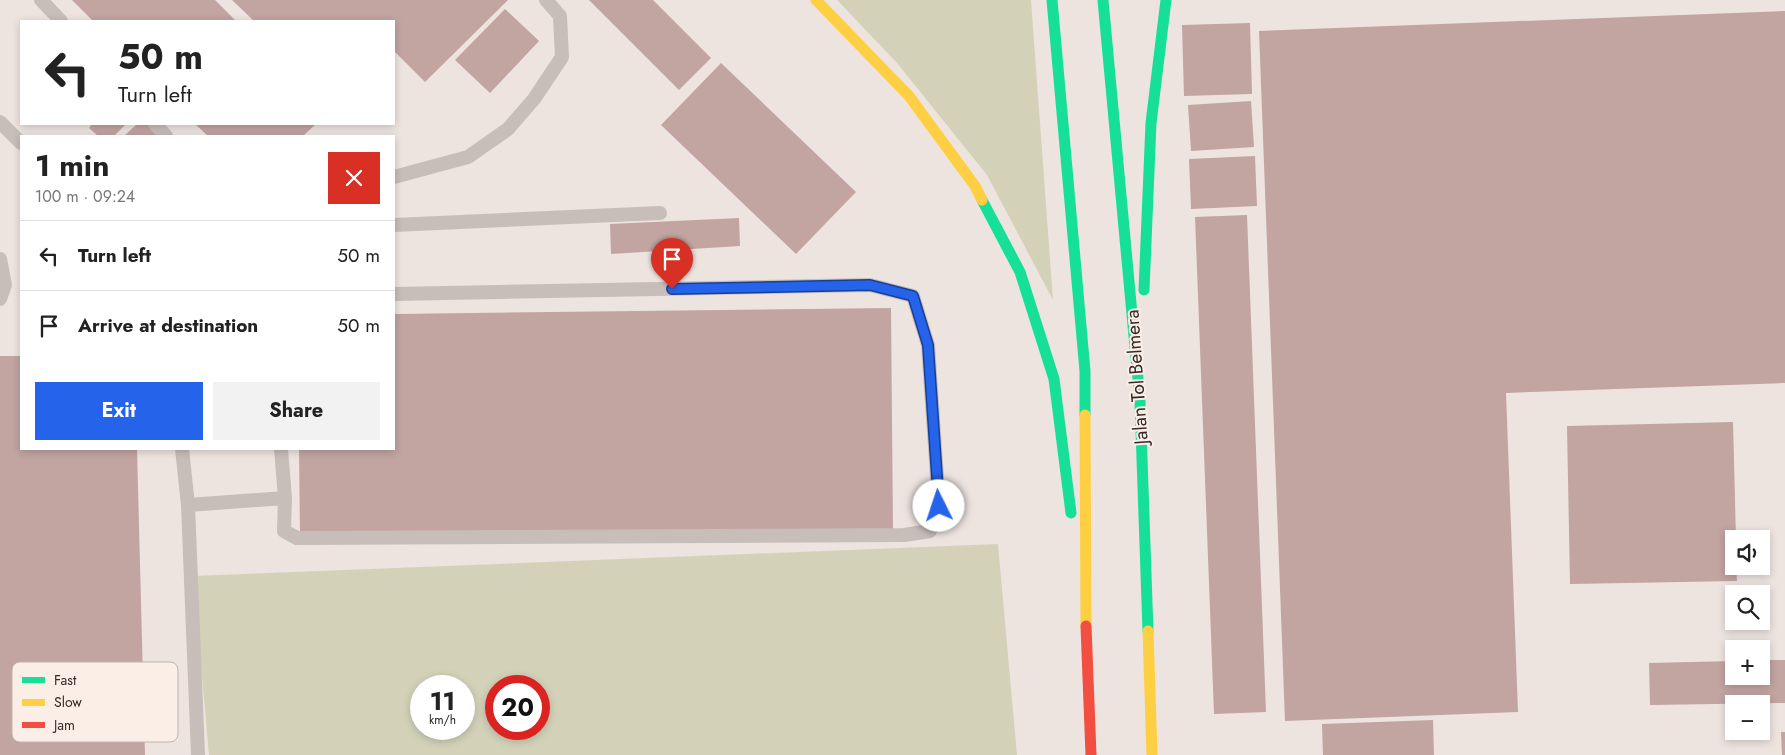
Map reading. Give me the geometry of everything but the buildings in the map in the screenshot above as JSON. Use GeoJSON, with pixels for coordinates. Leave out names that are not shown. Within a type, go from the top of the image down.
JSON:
{"type":"FeatureCollection","features":[{"type":"Feature","properties":{"kind":"highway"},"geometry":{"type":"LineString","coordinates":[[816,0],[909,96],[975,186],[1020,272],[1054,379],[1086,621]]}},
{"type":"Feature","properties":{"kind":"highway"},"geometry":{"type":"LineString","coordinates":[[1052,0],[1086,371],[1086,621],[1091,755]]}},
{"type":"Feature","properties":{"kind":"highway","name":"Jalan Tol Belmera"},"geometry":{"type":"LineString","coordinates":[[1104,0],[1140,401],[1152,755]]}},
{"type":"Feature","properties":{"kind":"highway"},"geometry":{"type":"LineString","coordinates":[[1140,401],[1150,123],[1166,0]]}},
{"type":"Feature","properties":{"kind":"lane"},"geometry":{"type":"LineString","coordinates":[[41,0],[60,20]]}},
{"type":"Feature","properties":{"kind":"lane"},"geometry":{"type":"LineString","coordinates":[[395,177],[468,157],[508,129],[534,98],[562,57],[560,16],[546,0]]}},
{"type":"Feature","properties":{"kind":"lane"},"geometry":{"type":"LineString","coordinates":[[0,122],[20,142]]}},
{"type":"Feature","properties":{"kind":"lane"},"geometry":{"type":"LineString","coordinates":[[156,125],[165,135]]}},
{"type":"Feature","properties":{"kind":"lane"},"geometry":{"type":"LineString","coordinates":[[395,225],[660,213]]}},
{"type":"Feature","properties":{"kind":"lane"},"geometry":{"type":"LineString","coordinates":[[0,259],[5,285],[0,299]]}},
{"type":"Feature","properties":{"kind":"lane"},"geometry":{"type":"LineString","coordinates":[[281,450],[285,498],[284,531],[297,538],[904,535],[930,531],[939,506],[928,345],[913,296],[870,285],[395,294]]}},
{"type":"Feature","properties":{"kind":"lane"},"geometry":{"type":"LineString","coordinates":[[182,450],[188,505],[198,755]]}},
{"type":"Feature","properties":{"kind":"lane"},"geometry":{"type":"LineString","coordinates":[[188,505],[285,498]]}},
{"type":"Feature","properties":{"kind":"green space"},"geometry":{"type":"Polygon","coordinates":[[[837,0],[1031,0],[1053,300],[987,175],[897,63],[837,0]]]}},
{"type":"Feature","properties":{"kind":"green space"},"geometry":{"type":"Polygon","coordinates":[[[998,544],[1017,755],[209,755],[193,576],[998,544]]]}},
{"type":"Feature","properties":{"kind":"traffic: fast"},"geometry":{"type":"LineString","coordinates":[[1052,0],[1085,371],[1085,415]]}},
{"type":"Feature","properties":{"kind":"traffic: fast"},"geometry":{"type":"LineString","coordinates":[[1103,0],[1140,401],[1148,631]]}},
{"type":"Feature","properties":{"kind":"traffic: fast"},"geometry":{"type":"LineString","coordinates":[[1144,290],[1151,123],[1166,0]]}},
{"type":"Feature","properties":{"kind":"traffic: fast"},"geometry":{"type":"LineString","coordinates":[[982,200],[1020,272],[1054,379],[1071,513]]}},
{"type":"Feature","properties":{"kind":"traffic: slow"},"geometry":{"type":"LineString","coordinates":[[816,0],[909,96],[975,186],[982,200]]}},
{"type":"Feature","properties":{"kind":"traffic: slow"},"geometry":{"type":"LineString","coordinates":[[1085,415],[1086,626]]}},
{"type":"Feature","properties":{"kind":"traffic: slow"},"geometry":{"type":"LineString","coordinates":[[1148,631],[1152,755]]}},
{"type":"Feature","properties":{"kind":"traffic: jam"},"geometry":{"type":"LineString","coordinates":[[1086,626],[1091,755]]}},
{"type":"Feature","properties":{"kind":"route"},"geometry":{"type":"LineString","coordinates":[[672,289],[870,285],[913,296],[928,345],[939,506]]}}]}
